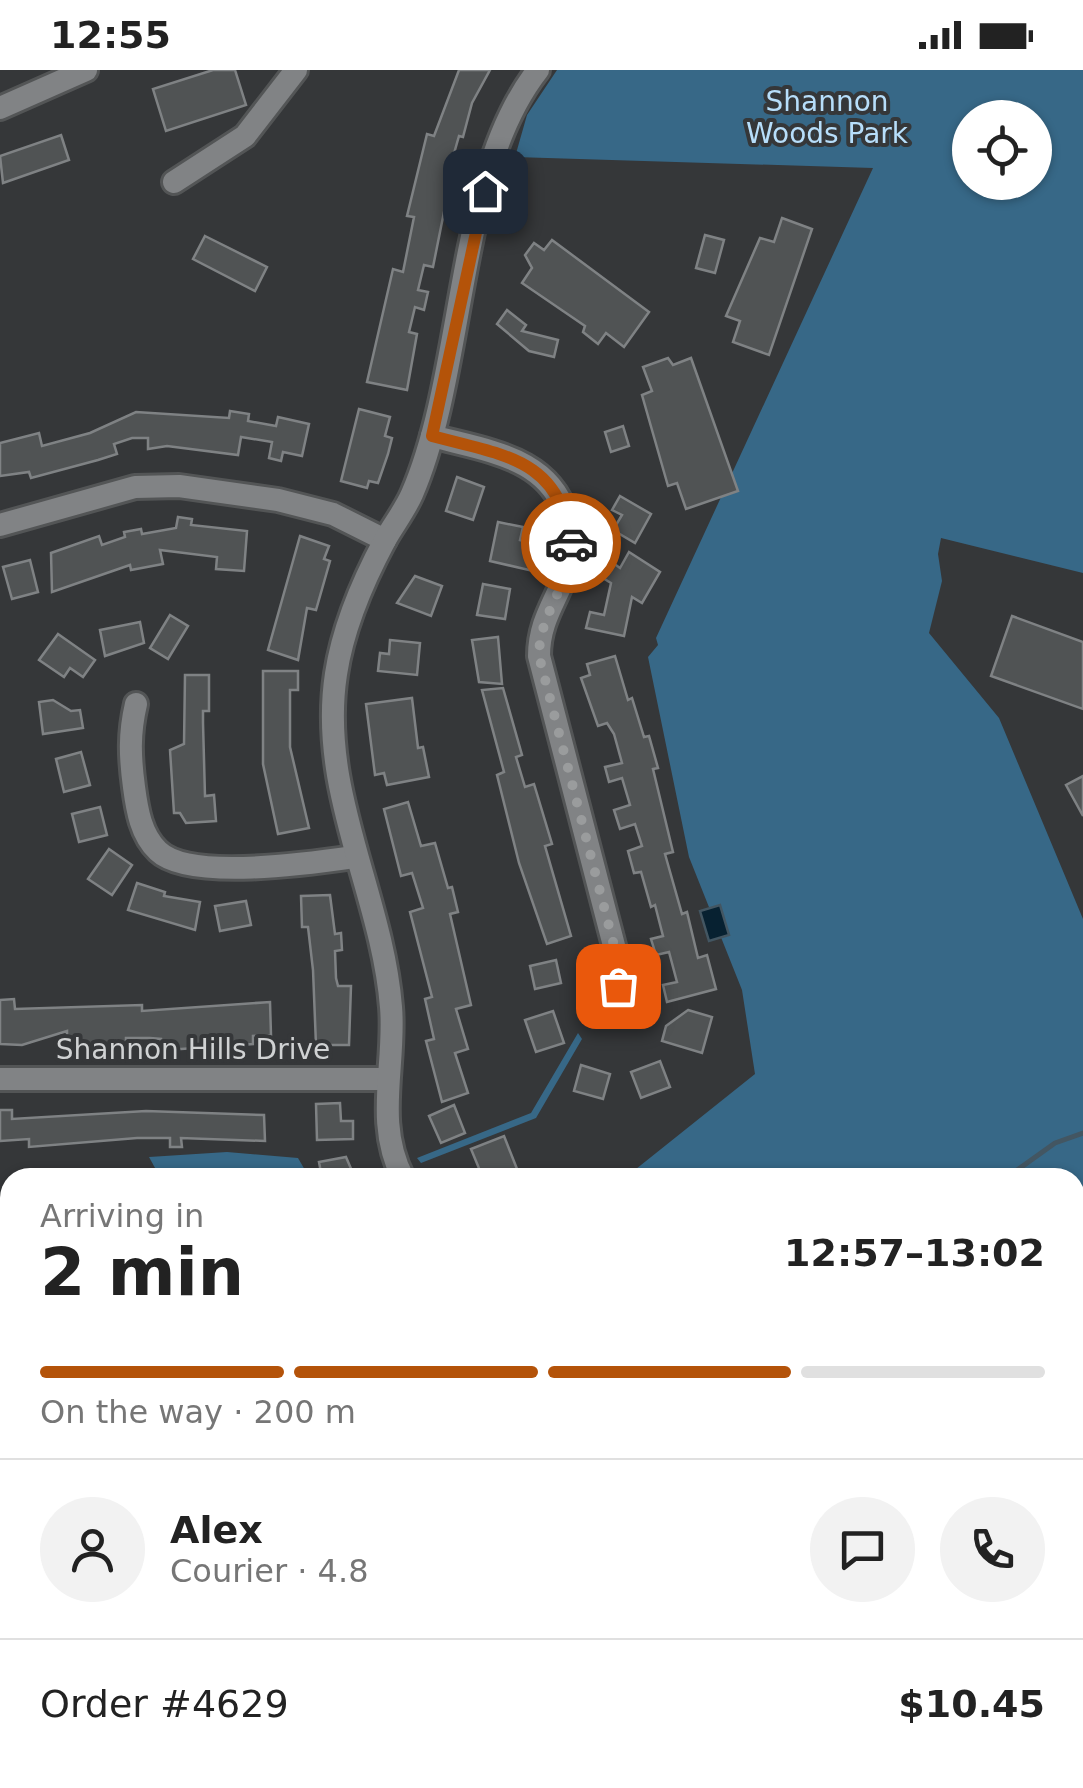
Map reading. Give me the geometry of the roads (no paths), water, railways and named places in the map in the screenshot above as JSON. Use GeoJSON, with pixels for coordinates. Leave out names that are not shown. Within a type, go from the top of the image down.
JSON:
{"type":"FeatureCollection","features":[{"type":"Feature","properties":{"kind":"street"},"geometry":{"type":"LineString","coordinates":[[0,108],[86,70]]}},
{"type":"Feature","properties":{"kind":"street"},"geometry":{"type":"LineString","coordinates":[[174,182],[245,136],[296,70]]}},
{"type":"Feature","properties":{"kind":"street"},"geometry":{"type":"LineString","coordinates":[[400,1168],[390,1140],[386,1079],[391,1008],[354,857],[331,734],[336,672],[354,606],[385,540],[412,496],[432,436],[492,162],[514,110],[538,70]]}},
{"type":"Feature","properties":{"kind":"street"},"geometry":{"type":"LineString","coordinates":[[432,436],[509,456],[532,468],[552,484],[564,506],[572,550],[542,622],[539,656],[618,961],[618,986],[611,1010]]}},
{"type":"Feature","properties":{"kind":"street"},"geometry":{"type":"LineString","coordinates":[[0,525],[135,487],[179,486],[278,500],[333,514],[385,540]]}},
{"type":"Feature","properties":{"kind":"street"},"geometry":{"type":"LineString","coordinates":[[136,704],[128,738],[136,804],[145,835],[160,854],[183,863],[218,865],[295,866],[354,857]]}},
{"type":"Feature","properties":{"kind":"street","name":"Shannon Hills Drive"},"geometry":{"type":"LineString","coordinates":[[0,1080],[386,1079]]}},
{"type":"Feature","properties":{"kind":"waterway"},"geometry":{"type":"LineString","coordinates":[[1020,1168],[1055,1143],[1083,1133]]}},
{"type":"Feature","properties":{"kind":"park label","name":"Shannon Woods Park"},"geometry":{"type":"Point","coordinates":[827,117]}}]}
